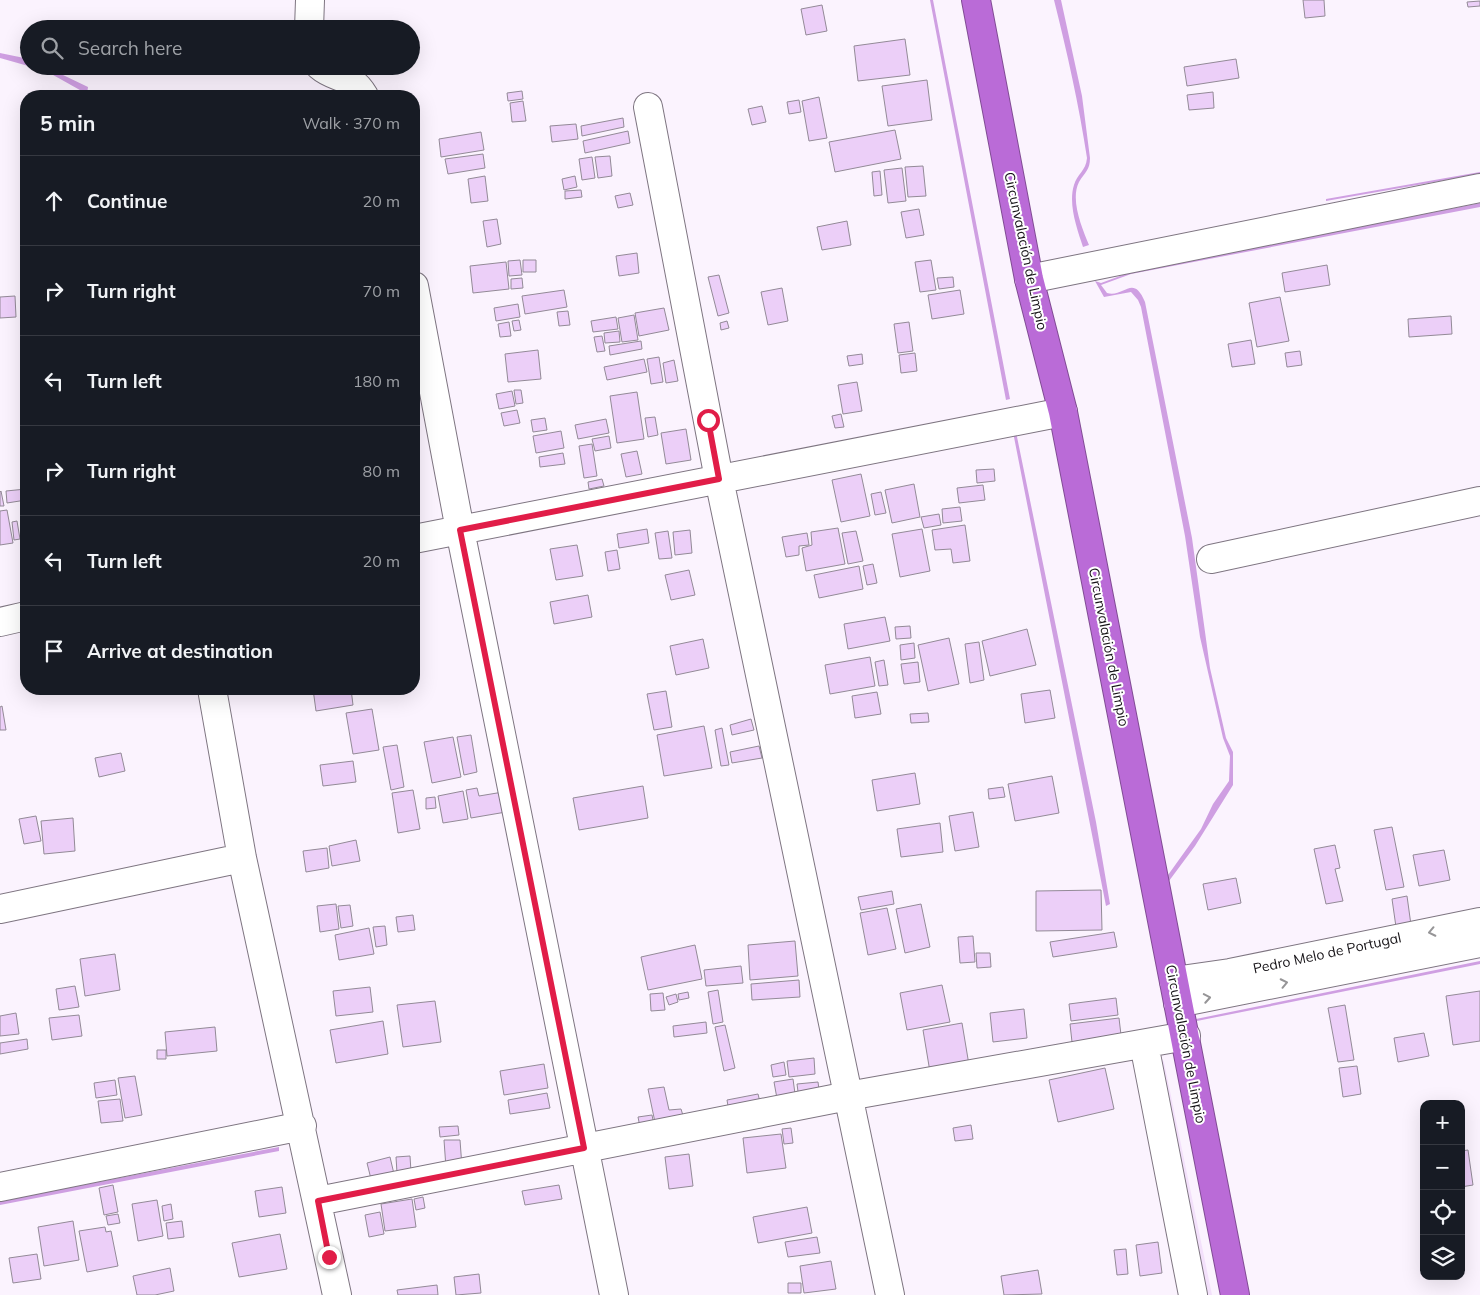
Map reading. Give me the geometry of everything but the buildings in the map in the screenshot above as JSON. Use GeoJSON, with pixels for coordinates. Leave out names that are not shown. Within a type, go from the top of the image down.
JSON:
{"type":"FeatureCollection","features":[{"type":"Feature","properties":{"kind":"highway","name":"Circunvalación de Limpio"},"geometry":{"type":"LineString","coordinates":[[976,0],[1029,280],[1063,412],[1235,1295]]}},
{"type":"Feature","properties":{"kind":"street"},"geometry":{"type":"LineString","coordinates":[[309,20],[310,0]]}},
{"type":"Feature","properties":{"kind":"street"},"geometry":{"type":"LineString","coordinates":[[336,75],[347,78],[358,90]]}},
{"type":"Feature","properties":{"kind":"street"},"geometry":{"type":"LineString","coordinates":[[648,107],[719,479],[890,1295]]}},
{"type":"Feature","properties":{"kind":"street"},"geometry":{"type":"LineString","coordinates":[[1029,280],[1480,188]]}},
{"type":"Feature","properties":{"kind":"street"},"geometry":{"type":"LineString","coordinates":[[420,318],[460,530],[614,1295]]}},
{"type":"Feature","properties":{"kind":"street"},"geometry":{"type":"LineString","coordinates":[[420,538],[1063,412]]}},
{"type":"Feature","properties":{"kind":"street"},"geometry":{"type":"LineString","coordinates":[[1211,559],[1480,501]]}},
{"type":"Feature","properties":{"kind":"street"},"geometry":{"type":"LineString","coordinates":[[0,622],[20,617]]}},
{"type":"Feature","properties":{"kind":"street"},"geometry":{"type":"LineString","coordinates":[[213,695],[242,858],[302,1126],[337,1295]]}},
{"type":"Feature","properties":{"kind":"street"},"geometry":{"type":"LineString","coordinates":[[0,909],[242,858]]}},
{"type":"Feature","properties":{"kind":"street","name":"Pedro Melo de Portugal"},"geometry":{"type":"LineString","coordinates":[[1176,992],[1230,973],[1480,922]]}},
{"type":"Feature","properties":{"kind":"street","name":"Pedro Melo de Portugal"},"geometry":{"type":"LineString","coordinates":[[1176,992],[1480,943]]}},
{"type":"Feature","properties":{"kind":"street"},"geometry":{"type":"LineString","coordinates":[[318,1201],[848,1096],[1186,1036]]}},
{"type":"Feature","properties":{"kind":"street"},"geometry":{"type":"LineString","coordinates":[[1144,1044],[1193,1295]]}},
{"type":"Feature","properties":{"kind":"street"},"geometry":{"type":"LineString","coordinates":[[0,1186],[302,1126]]}},
{"type":"Feature","properties":{"kind":"shaded area"},"geometry":{"type":"Polygon","coordinates":[[[930,0],[933,0],[1010,399],[1006,400],[930,0]]]}},
{"type":"Feature","properties":{"kind":"shaded area"},"geometry":{"type":"Polygon","coordinates":[[[1054,0],[1061,0],[1082,96],[1090,158],[1088,168],[1079,182],[1076,197],[1078,214],[1089,245],[1083,247],[1074,216],[1072,192],[1087,158],[1054,0]]]}},
{"type":"Feature","properties":{"kind":"shaded area"},"geometry":{"type":"Polygon","coordinates":[[[0,53],[20,57],[20,64],[0,58],[0,53]]]}},
{"type":"Feature","properties":{"kind":"shaded area"},"geometry":{"type":"Polygon","coordinates":[[[53,75],[63,75],[88,87],[88,90],[80,90],[53,75]]]}},
{"type":"Feature","properties":{"kind":"shaded area"},"geometry":{"type":"Polygon","coordinates":[[[1480,172],[1480,174],[1326,201],[1326,199],[1480,172]]]}},
{"type":"Feature","properties":{"kind":"shaded area"},"geometry":{"type":"Polygon","coordinates":[[[1480,203],[1480,207],[1131,274],[1101,285],[1107,293],[1113,294],[1128,288],[1136,289],[1141,293],[1145,302],[1192,538],[1210,668],[1226,738],[1233,752],[1233,785],[1195,846],[1166,885],[1163,882],[1201,829],[1213,804],[1229,781],[1230,756],[1223,738],[1200,637],[1185,536],[1141,307],[1131,292],[1104,297],[1095,281],[1101,283],[1131,272],[1480,203]]]}},
{"type":"Feature","properties":{"kind":"shaded area"},"geometry":{"type":"Polygon","coordinates":[[[1013,432],[1016,432],[1096,822],[1110,904],[1106,906],[1013,432]]]}},
{"type":"Feature","properties":{"kind":"shaded area"},"geometry":{"type":"Polygon","coordinates":[[[1480,961],[1480,964],[1192,1022],[1191,1020],[1480,961]]]}},
{"type":"Feature","properties":{"kind":"shaded area"},"geometry":{"type":"Polygon","coordinates":[[[1160,1056],[1164,1062],[1212,1295],[1207,1295],[1160,1056]]]}},
{"type":"Feature","properties":{"kind":"shaded area"},"geometry":{"type":"Polygon","coordinates":[[[279,1147],[279,1151],[0,1205],[0,1201],[279,1147]]]}},
{"type":"Feature","properties":{"kind":"route"},"geometry":{"type":"LineString","coordinates":[[329,1257],[318,1201],[584,1148],[460,530],[719,479],[708,420]]}}]}
